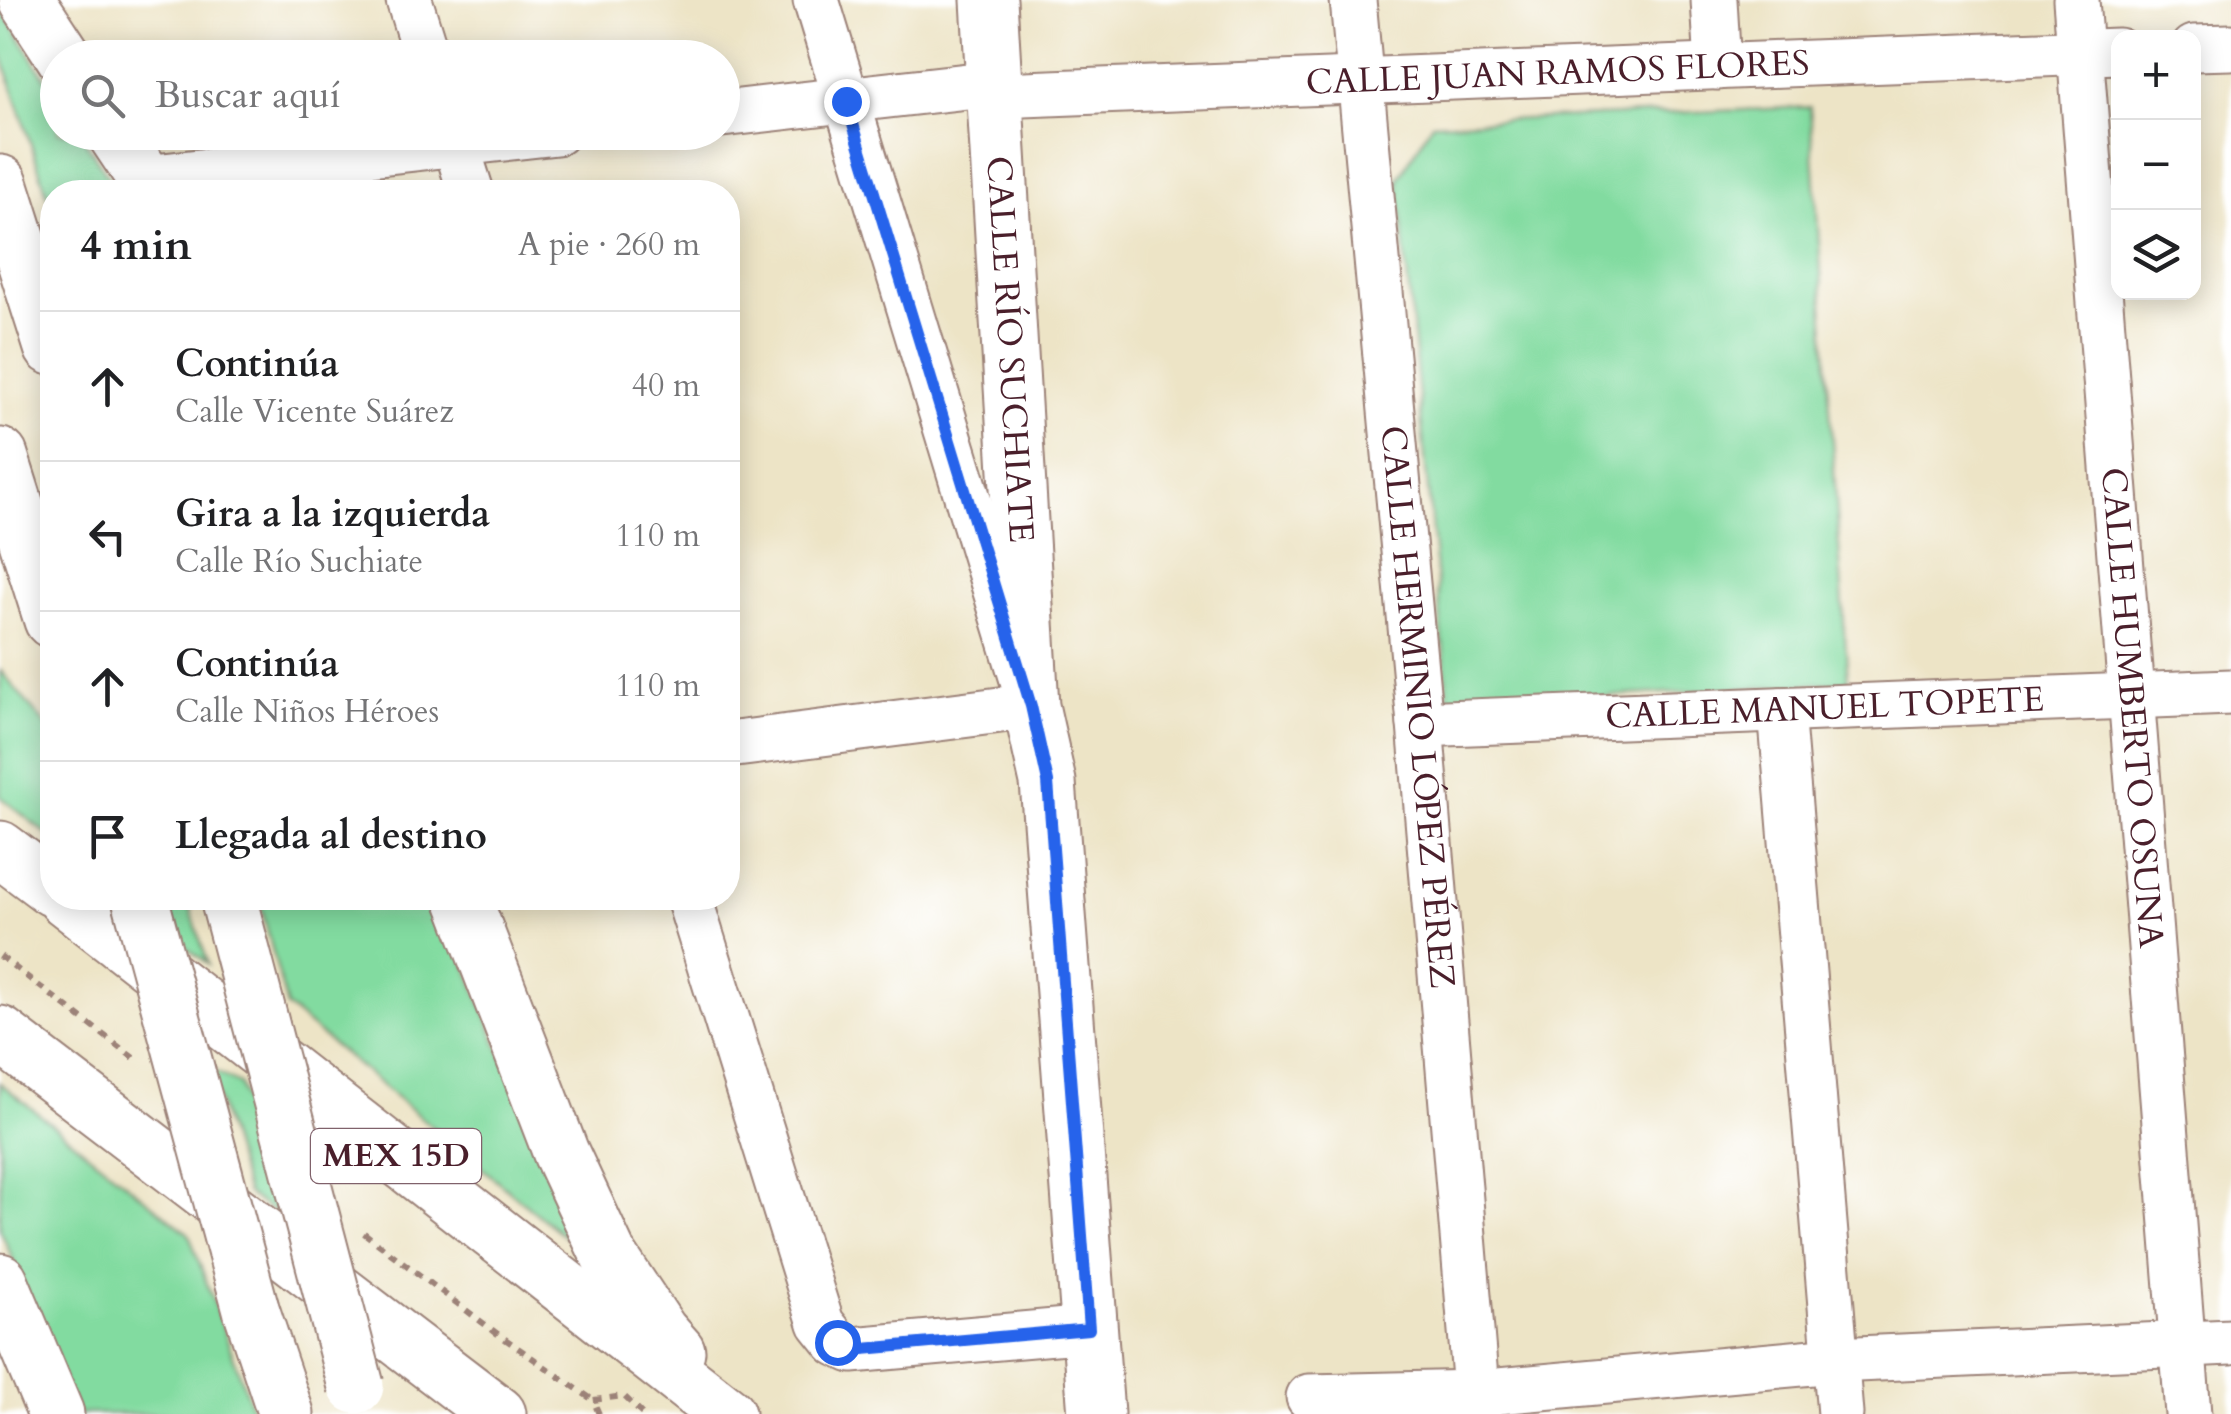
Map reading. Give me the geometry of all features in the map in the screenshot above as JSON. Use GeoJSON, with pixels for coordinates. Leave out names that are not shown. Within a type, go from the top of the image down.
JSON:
{"type":"FeatureCollection","features":[{"type":"Feature","properties":{"kind":"main road"},"geometry":{"type":"LineString","coordinates":[[27,0],[53,40]]}},
{"type":"Feature","properties":{"kind":"main road","name":"CALLE RÍO SUCHIATE"},"geometry":{"type":"LineString","coordinates":[[988,0],[1031,706],[1048,782],[1096,1414]]}},
{"type":"Feature","properties":{"kind":"main road"},"geometry":{"type":"LineString","coordinates":[[126,150],[146,180]]}},
{"type":"Feature","properties":{"kind":"main road"},"geometry":{"type":"LineString","coordinates":[[0,183],[40,316]]}},
{"type":"Feature","properties":{"kind":"main road"},"geometry":{"type":"LineString","coordinates":[[0,456],[40,582]]}},
{"type":"Feature","properties":{"kind":"main road"},"geometry":{"type":"LineString","coordinates":[[0,849],[40,879]]}},
{"type":"Feature","properties":{"kind":"main road","name":"MEX 15D"},"geometry":{"type":"LineString","coordinates":[[79,910],[729,1414]]}},
{"type":"Feature","properties":{"kind":"main road"},"geometry":{"type":"LineString","coordinates":[[143,910],[251,1309],[286,1414]]}},
{"type":"Feature","properties":{"kind":"main road"},"geometry":{"type":"LineString","coordinates":[[231,910],[360,1400]]}},
{"type":"Feature","properties":{"kind":"main road","name":"MEX 15D"},"geometry":{"type":"LineString","coordinates":[[468,910],[561,1153],[608,1254],[660,1332],[729,1414]]}},
{"type":"Feature","properties":{"kind":"main road"},"geometry":{"type":"LineString","coordinates":[[0,1034],[498,1414]]}},
{"type":"Feature","properties":{"kind":"main road"},"geometry":{"type":"LineString","coordinates":[[0,1281],[56,1414]]}},
{"type":"Feature","properties":{"kind":"street"},"geometry":{"type":"LineString","coordinates":[[408,0],[421,40]]}},
{"type":"Feature","properties":{"kind":"street"},"geometry":{"type":"LineString","coordinates":[[740,743],[1031,706],[816,0]]}},
{"type":"Feature","properties":{"kind":"street","name":"CALLE HERMINIO LÓPEZ PÉREZ"},"geometry":{"type":"LineString","coordinates":[[1354,0],[1478,1403]]}},
{"type":"Feature","properties":{"kind":"street"},"geometry":{"type":"LineString","coordinates":[[1714,0],[1718,67]]}},
{"type":"Feature","properties":{"kind":"street","name":"CALLE HUMBERTO OSUNA"},"geometry":{"type":"LineString","coordinates":[[2076,0],[2100,52],[2132,696],[2188,1414]]}},
{"type":"Feature","properties":{"kind":"street"},"geometry":{"type":"LineString","coordinates":[[2201,48],[2231,47]]}},
{"type":"Feature","properties":{"kind":"street","name":"CALLE JUAN RAMOS FLORES"},"geometry":{"type":"LineString","coordinates":[[740,112],[995,89],[1360,81],[2100,52]]}},
{"type":"Feature","properties":{"kind":"street"},"geometry":{"type":"LineString","coordinates":[[188,180],[378,150]]}},
{"type":"Feature","properties":{"kind":"street"},"geometry":{"type":"LineString","coordinates":[[458,150],[467,180]]}},
{"type":"Feature","properties":{"kind":"street","name":"CALLE MANUEL TOPETE"},"geometry":{"type":"LineString","coordinates":[[1420,724],[2231,692]]}},
{"type":"Feature","properties":{"kind":"street"},"geometry":{"type":"LineString","coordinates":[[1781,710],[1840,1414]]}},
{"type":"Feature","properties":{"kind":"street"},"geometry":{"type":"LineString","coordinates":[[693,910],[821,1324],[837,1342],[852,1350],[1089,1329]]}},
{"type":"Feature","properties":{"kind":"street"},"geometry":{"type":"LineString","coordinates":[[1309,1397],[1478,1403],[1835,1360],[2231,1342]]}},
{"type":"Feature","properties":{"kind":"path"},"geometry":{"type":"LineString","coordinates":[[599,1414],[593,1400],[624,1396],[642,1414]]}},
{"type":"Feature","properties":{"kind":"green space"},"geometry":{"type":"Polygon","coordinates":[[[0,12],[40,70],[40,150],[91,150],[110,180],[43,180],[0,49],[0,12]]]}},
{"type":"Feature","properties":{"kind":"green space"},"geometry":{"type":"Polygon","coordinates":[[[1810,107],[1848,682],[1449,706],[1398,180],[1432,123],[1810,107]]]}},
{"type":"Feature","properties":{"kind":"green space"},"geometry":{"type":"Polygon","coordinates":[[[0,670],[40,718],[40,829],[0,797],[0,670]]]}},
{"type":"Feature","properties":{"kind":"green space"},"geometry":{"type":"Polygon","coordinates":[[[167,910],[191,910],[208,964],[174,938],[167,910]]]}},
{"type":"Feature","properties":{"kind":"green space"},"geometry":{"type":"Polygon","coordinates":[[[262,910],[444,910],[581,1250],[287,1007],[262,910]]]}},
{"type":"Feature","properties":{"kind":"green space"},"geometry":{"type":"Polygon","coordinates":[[[208,1068],[239,1084],[278,1215],[247,1194],[208,1068]]]}},
{"type":"Feature","properties":{"kind":"green space"},"geometry":{"type":"Polygon","coordinates":[[[0,1083],[189,1234],[254,1414],[77,1414],[0,1229],[0,1083]]]}},
{"type":"Feature","properties":{"kind":"route"},"geometry":{"type":"LineString","coordinates":[[837,1342],[852,1350],[1089,1329],[1048,782],[1031,706],[846,101]]}}]}
